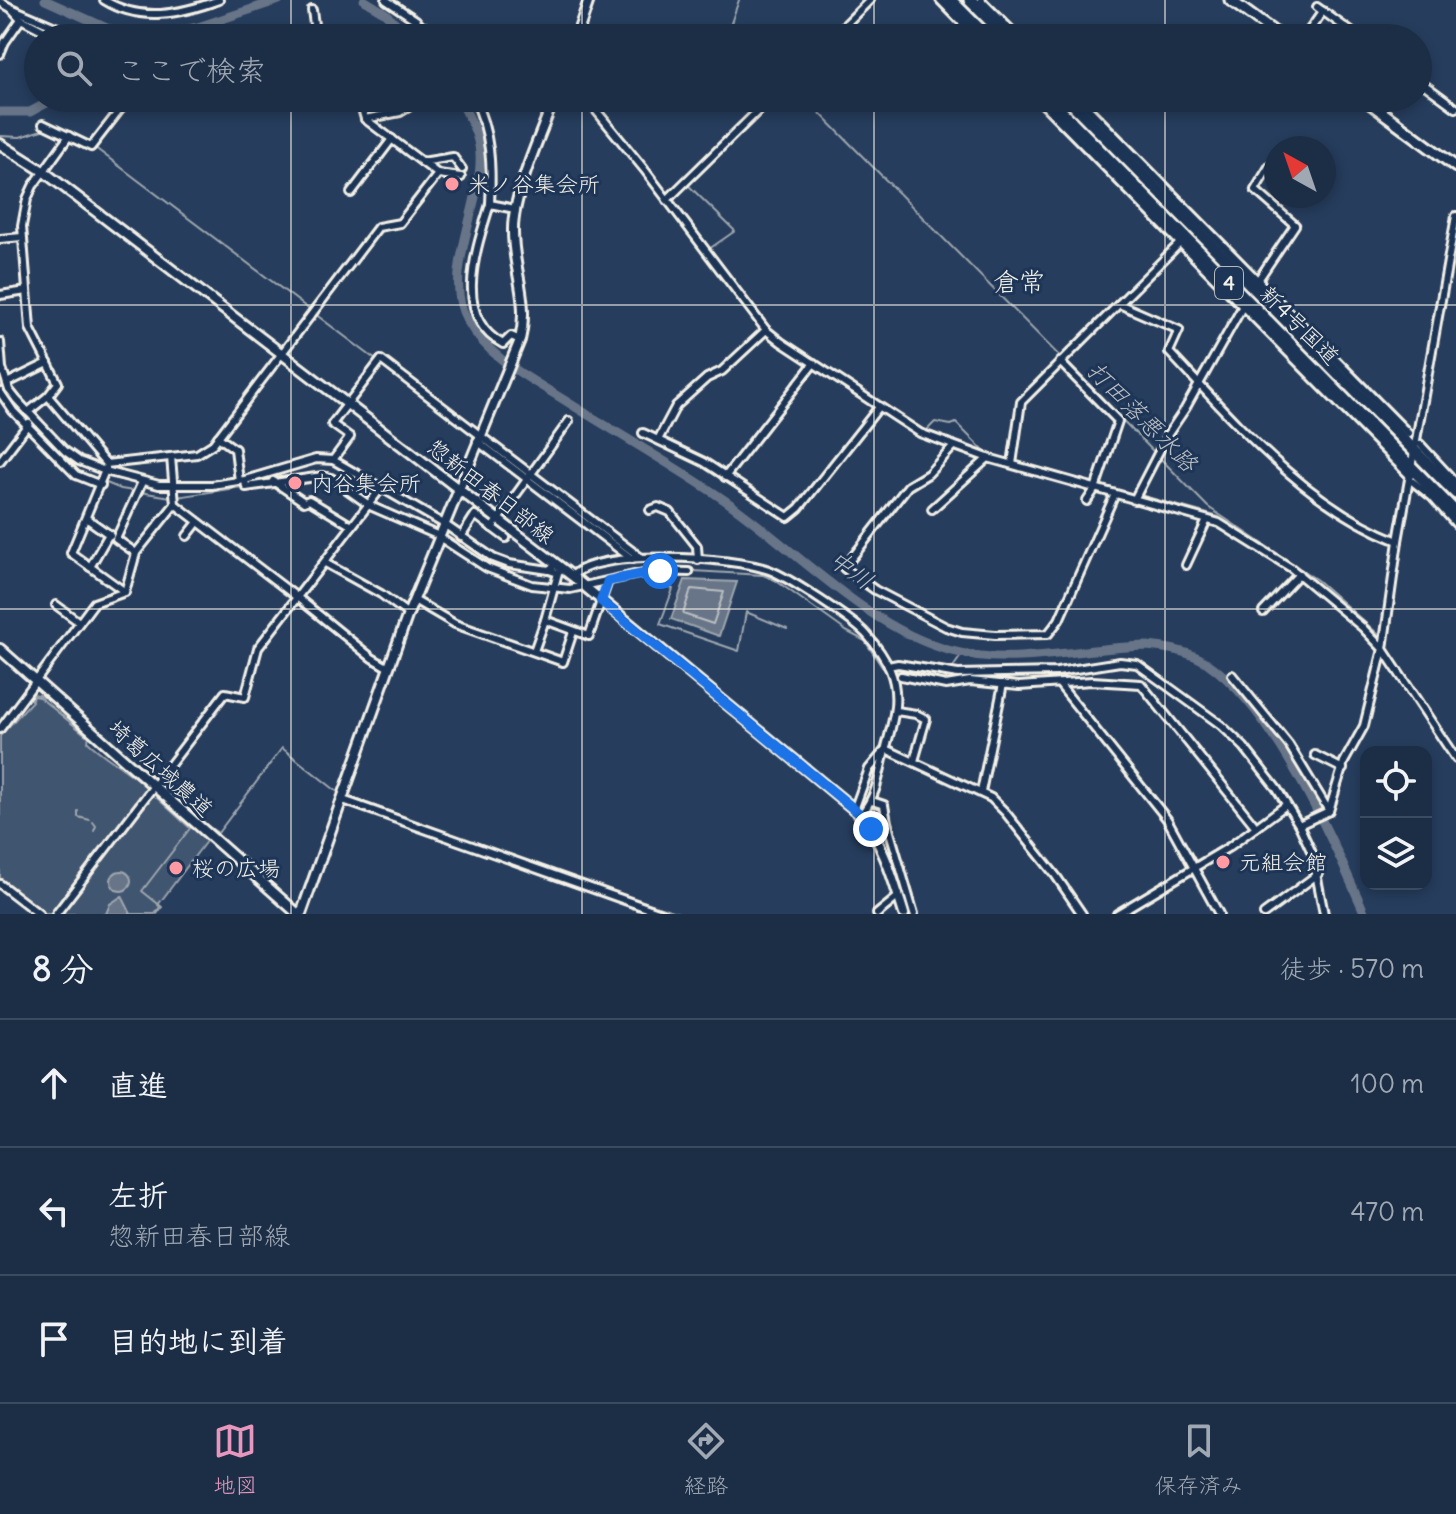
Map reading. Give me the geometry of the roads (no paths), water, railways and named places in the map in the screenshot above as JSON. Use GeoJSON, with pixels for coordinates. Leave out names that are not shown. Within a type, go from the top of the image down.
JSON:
{"type":"FeatureCollection","features":[{"type":"Feature","properties":{"kind":"highway"},"geometry":{"type":"LineString","coordinates":[[950,0],[974,24]]}},
{"type":"Feature","properties":{"kind":"highway"},"geometry":{"type":"LineString","coordinates":[[970,0],[994,24]]}},
{"type":"Feature","properties":{"kind":"highway","name":"新4号国道"},"geometry":{"type":"LineString","coordinates":[[1061,112],[1412,475],[1456,513]]}},
{"type":"Feature","properties":{"kind":"highway","name":"新4号国道"},"geometry":{"type":"LineString","coordinates":[[1081,112],[1417,448],[1456,493]]}},
{"type":"Feature","properties":{"kind":"main road"},"geometry":{"type":"LineString","coordinates":[[1230,0],[1263,24]]}},
{"type":"Feature","properties":{"kind":"main road"},"geometry":{"type":"LineString","coordinates":[[1382,112],[1456,167]]}},
{"type":"Feature","properties":{"kind":"street"},"geometry":{"type":"LineString","coordinates":[[104,0],[145,15],[173,13],[219,0]]}},
{"type":"Feature","properties":{"kind":"street"},"geometry":{"type":"LineString","coordinates":[[386,0],[422,24]]}},
{"type":"Feature","properties":{"kind":"street"},"geometry":{"type":"LineString","coordinates":[[581,24],[589,0]]}},
{"type":"Feature","properties":{"kind":"street"},"geometry":{"type":"LineString","coordinates":[[846,24],[870,0]]}},
{"type":"Feature","properties":{"kind":"street"},"geometry":{"type":"LineString","coordinates":[[940,0],[963,24]]}},
{"type":"Feature","properties":{"kind":"street"},"geometry":{"type":"LineString","coordinates":[[981,0],[1005,24]]}},
{"type":"Feature","properties":{"kind":"street"},"geometry":{"type":"LineString","coordinates":[[0,2],[48,24]]}},
{"type":"Feature","properties":{"kind":"street"},"geometry":{"type":"LineString","coordinates":[[11,8],[31,24]]}},
{"type":"Feature","properties":{"kind":"street"},"geometry":{"type":"LineString","coordinates":[[1312,24],[1320,9],[1341,24]]}},
{"type":"Feature","properties":{"kind":"street"},"geometry":{"type":"LineString","coordinates":[[312,10],[315,24]]}},
{"type":"Feature","properties":{"kind":"street"},"geometry":{"type":"LineString","coordinates":[[0,54],[21,19]]}},
{"type":"Feature","properties":{"kind":"street"},"geometry":{"type":"LineString","coordinates":[[416,20],[419,24]]}},
{"type":"Feature","properties":{"kind":"street"},"geometry":{"type":"LineString","coordinates":[[1432,90],[1456,108]]}},
{"type":"Feature","properties":{"kind":"street"},"geometry":{"type":"LineString","coordinates":[[43,124],[91,147],[118,112]]}},
{"type":"Feature","properties":{"kind":"street"},"geometry":{"type":"LineString","coordinates":[[363,112],[365,119],[438,174],[461,177]]}},
{"type":"Feature","properties":{"kind":"street"},"geometry":{"type":"LineString","coordinates":[[365,119],[400,112]]}},
{"type":"Feature","properties":{"kind":"street"},"geometry":{"type":"LineString","coordinates":[[481,112],[491,155],[490,204],[473,259],[476,316],[483,328],[503,344],[511,336],[519,341]]}},
{"type":"Feature","properties":{"kind":"street"},"geometry":{"type":"LineString","coordinates":[[300,914],[408,614],[519,341],[525,320],[512,231],[515,209],[548,112]]}},
{"type":"Feature","properties":{"kind":"street"},"geometry":{"type":"LineString","coordinates":[[597,112],[766,330],[920,433],[988,458],[1219,523],[1299,574],[1383,649],[1455,755]]}},
{"type":"Feature","properties":{"kind":"street"},"geometry":{"type":"LineString","coordinates":[[667,200],[757,112]]}},
{"type":"Feature","properties":{"kind":"street"},"geometry":{"type":"LineString","coordinates":[[1051,112],[1244,304],[1168,434],[1134,500]]}},
{"type":"Feature","properties":{"kind":"street"},"geometry":{"type":"LineString","coordinates":[[1092,112],[1340,362],[1383,414],[1408,433]]}},
{"type":"Feature","properties":{"kind":"street"},"geometry":{"type":"LineString","coordinates":[[0,461],[27,426],[30,415],[58,383],[30,328],[22,237],[27,199],[69,136]]}},
{"type":"Feature","properties":{"kind":"street"},"geometry":{"type":"LineString","coordinates":[[351,193],[392,139]]}},
{"type":"Feature","properties":{"kind":"street","name":"惣新田春日部線"},"geometry":{"type":"LineString","coordinates":[[1,147],[43,171],[499,519],[552,567],[580,583],[858,812],[887,859],[904,914]]}},
{"type":"Feature","properties":{"kind":"street"},"geometry":{"type":"LineString","coordinates":[[422,162],[453,157],[462,169]]}},
{"type":"Feature","properties":{"kind":"street"},"geometry":{"type":"LineString","coordinates":[[106,468],[197,454],[213,444],[378,227],[400,223],[438,174]]}},
{"type":"Feature","properties":{"kind":"street"},"geometry":{"type":"LineString","coordinates":[[1264,175],[1255,190],[1264,198]]}},
{"type":"Feature","properties":{"kind":"street"},"geometry":{"type":"LineString","coordinates":[[490,204],[515,209]]}},
{"type":"Feature","properties":{"kind":"street"},"geometry":{"type":"LineString","coordinates":[[1258,280],[1295,225],[1276,208]]}},
{"type":"Feature","properties":{"kind":"street"},"geometry":{"type":"LineString","coordinates":[[1299,825],[1329,811],[1343,769],[1364,726],[1383,649],[1398,541],[1456,216]]}},
{"type":"Feature","properties":{"kind":"street"},"geometry":{"type":"LineString","coordinates":[[0,239],[22,237]]}},
{"type":"Feature","properties":{"kind":"street"},"geometry":{"type":"LineString","coordinates":[[1012,464],[1021,402],[1180,243]]}},
{"type":"Feature","properties":{"kind":"street"},"geometry":{"type":"LineString","coordinates":[[0,295],[27,291]]}},
{"type":"Feature","properties":{"kind":"street"},"geometry":{"type":"LineString","coordinates":[[1119,304],[1179,330],[1169,352],[1295,481],[1372,531],[1398,541]]}},
{"type":"Feature","properties":{"kind":"street"},"geometry":{"type":"LineString","coordinates":[[659,438],[676,406],[707,378],[722,371],[766,330]]}},
{"type":"Feature","properties":{"kind":"street"},"geometry":{"type":"LineString","coordinates":[[0,342],[2,368],[8,387],[30,415],[79,461],[142,482],[174,487],[242,480],[316,459],[335,461],[382,487],[461,553],[532,585],[608,581],[652,571],[689,572]]}},
{"type":"Feature","properties":{"kind":"street"},"geometry":{"type":"LineString","coordinates":[[329,477],[350,437],[332,424],[381,360],[632,559]]}},
{"type":"Feature","properties":{"kind":"street"},"geometry":{"type":"LineString","coordinates":[[1060,362],[1118,421],[1095,489],[1087,501]]}},
{"type":"Feature","properties":{"kind":"street"},"geometry":{"type":"LineString","coordinates":[[48,363],[0,393],[27,426],[76,475],[101,485]]}},
{"type":"Feature","properties":{"kind":"street"},"geometry":{"type":"LineString","coordinates":[[725,477],[814,363]]}},
{"type":"Feature","properties":{"kind":"street"},"geometry":{"type":"LineString","coordinates":[[48,396],[106,468]]}},
{"type":"Feature","properties":{"kind":"street"},"geometry":{"type":"LineString","coordinates":[[643,433],[704,462],[788,517],[799,508],[879,407]]}},
{"type":"Feature","properties":{"kind":"street"},"geometry":{"type":"LineString","coordinates":[[492,528],[569,421]]}},
{"type":"Feature","properties":{"kind":"street"},"geometry":{"type":"LineString","coordinates":[[218,437],[235,449],[246,487],[318,475],[329,477],[369,505],[440,533],[461,537],[509,564],[552,567],[558,573],[556,585],[534,651]]}},
{"type":"Feature","properties":{"kind":"street"},"geometry":{"type":"LineString","coordinates":[[954,446],[928,474],[908,486],[844,568],[875,590],[946,627],[962,632],[1048,634],[1059,620],[1115,494]]}},
{"type":"Feature","properties":{"kind":"street"},"geometry":{"type":"LineString","coordinates":[[125,592],[136,553],[175,504],[171,457]]}},
{"type":"Feature","properties":{"kind":"street"},"geometry":{"type":"LineString","coordinates":[[932,509],[988,458]]}},
{"type":"Feature","properties":{"kind":"street"},"geometry":{"type":"LineString","coordinates":[[106,468],[71,553],[125,592]]}},
{"type":"Feature","properties":{"kind":"street"},"geometry":{"type":"LineString","coordinates":[[272,473],[273,482]]}},
{"type":"Feature","properties":{"kind":"street"},"geometry":{"type":"LineString","coordinates":[[1444,476],[1456,483]]}},
{"type":"Feature","properties":{"kind":"street"},"geometry":{"type":"LineString","coordinates":[[530,478],[640,557]]}},
{"type":"Feature","properties":{"kind":"street"},"geometry":{"type":"LineString","coordinates":[[116,539],[142,482]]}},
{"type":"Feature","properties":{"kind":"street"},"geometry":{"type":"LineString","coordinates":[[273,482],[352,526]]}},
{"type":"Feature","properties":{"kind":"street"},"geometry":{"type":"LineString","coordinates":[[56,914],[225,693],[245,697],[258,648],[382,487]]}},
{"type":"Feature","properties":{"kind":"street"},"geometry":{"type":"LineString","coordinates":[[1440,501],[1456,524]]}},
{"type":"Feature","properties":{"kind":"street"},"geometry":{"type":"LineString","coordinates":[[175,504],[372,658],[389,668]]}},
{"type":"Feature","properties":{"kind":"street"},"geometry":{"type":"LineString","coordinates":[[650,510],[658,507],[670,512],[697,546],[698,560]]}},
{"type":"Feature","properties":{"kind":"street"},"geometry":{"type":"LineString","coordinates":[[461,537],[475,515],[506,538]]}},
{"type":"Feature","properties":{"kind":"street"},"geometry":{"type":"LineString","coordinates":[[86,518],[136,553]]}},
{"type":"Feature","properties":{"kind":"street"},"geometry":{"type":"LineString","coordinates":[[1186,565],[1207,520]]}},
{"type":"Feature","properties":{"kind":"street"},"geometry":{"type":"LineString","coordinates":[[187,536],[198,522]]}},
{"type":"Feature","properties":{"kind":"street"},"geometry":{"type":"LineString","coordinates":[[90,567],[109,534]]}},
{"type":"Feature","properties":{"kind":"street"},"geometry":{"type":"LineString","coordinates":[[580,583],[579,569],[640,557],[698,560],[768,569],[856,625],[868,635],[888,666],[894,685],[896,711],[872,801],[858,812]]}},
{"type":"Feature","properties":{"kind":"street"},"geometry":{"type":"LineString","coordinates":[[325,563],[381,594],[408,614]]}},
{"type":"Feature","properties":{"kind":"street"},"geometry":{"type":"LineString","coordinates":[[1263,612],[1299,574]]}},
{"type":"Feature","properties":{"kind":"street"},"geometry":{"type":"LineString","coordinates":[[545,620],[589,636],[608,581]]}},
{"type":"Feature","properties":{"kind":"street"},"geometry":{"type":"LineString","coordinates":[[0,729],[94,603],[125,592]]}},
{"type":"Feature","properties":{"kind":"street"},"geometry":{"type":"LineString","coordinates":[[414,600],[455,624],[563,662],[573,632]]}},
{"type":"Feature","properties":{"kind":"street"},"geometry":{"type":"LineString","coordinates":[[56,605],[79,622]]}},
{"type":"Feature","properties":{"kind":"street","name":"埼葛広域農道"},"geometry":{"type":"LineString","coordinates":[[0,649],[300,914]]}},
{"type":"Feature","properties":{"kind":"street"},"geometry":{"type":"LineString","coordinates":[[888,666],[898,664],[958,674],[1057,672],[1120,662],[1137,664],[1233,736],[1277,789],[1299,825],[1318,874],[1324,914]]}},
{"type":"Feature","properties":{"kind":"street"},"geometry":{"type":"LineString","coordinates":[[1057,672],[1059,683],[1167,819],[1219,914]]}},
{"type":"Feature","properties":{"kind":"street"},"geometry":{"type":"LineString","coordinates":[[1232,675],[1289,745],[1329,811]]}},
{"type":"Feature","properties":{"kind":"street"},"geometry":{"type":"LineString","coordinates":[[901,676],[946,685],[970,681],[1003,684],[1092,681],[1141,684],[1256,827]]}},
{"type":"Feature","properties":{"kind":"street"},"geometry":{"type":"LineString","coordinates":[[981,792],[1003,684]]}},
{"type":"Feature","properties":{"kind":"street"},"geometry":{"type":"LineString","coordinates":[[896,711],[926,719],[914,761]]}},
{"type":"Feature","properties":{"kind":"street"},"geometry":{"type":"LineString","coordinates":[[858,812],[869,769],[886,749]]}},
{"type":"Feature","properties":{"kind":"street"},"geometry":{"type":"LineString","coordinates":[[886,749],[981,792],[1005,812],[1082,914]]}},
{"type":"Feature","properties":{"kind":"street"},"geometry":{"type":"LineString","coordinates":[[1315,755],[1343,769]]}},
{"type":"Feature","properties":{"kind":"street"},"geometry":{"type":"LineString","coordinates":[[343,800],[664,914]]}},
{"type":"Feature","properties":{"kind":"street"},"geometry":{"type":"LineString","coordinates":[[872,801],[884,805],[914,914]]}},
{"type":"Feature","properties":{"kind":"street"},"geometry":{"type":"LineString","coordinates":[[1117,914],[1193,870],[1286,805]]}},
{"type":"Feature","properties":{"kind":"street"},"geometry":{"type":"LineString","coordinates":[[1264,914],[1318,874]]}},
{"type":"Feature","properties":{"kind":"street"},"geometry":{"type":"LineString","coordinates":[[0,884],[39,914]]}},
{"type":"Feature","properties":{"kind":"street"},"geometry":{"type":"LineString","coordinates":[[878,914],[899,896]]}},
{"type":"Feature","properties":{"kind":"water"},"geometry":{"type":"Polygon","coordinates":[[[685,580],[737,582],[719,636],[671,619],[685,580]]]}},
{"type":"Feature","properties":{"kind":"water"},"geometry":{"type":"Polygon","coordinates":[[[121,871],[128,874],[131,881],[128,888],[121,891],[114,888],[111,881],[114,874],[121,871]]]}},
{"type":"Feature","properties":{"kind":"water"},"geometry":{"type":"Polygon","coordinates":[[[122,896],[131,914],[106,914],[110,904],[122,896]]]}},
{"type":"Feature","properties":{"kind":"waterway","name":"中川"},"geometry":{"type":"LineString","coordinates":[[45,0],[98,24]]}},
{"type":"Feature","properties":{"kind":"waterway","name":"中川"},"geometry":{"type":"LineString","coordinates":[[207,24],[279,0]]}},
{"type":"Feature","properties":{"kind":"waterway","name":"中川"},"geometry":{"type":"LineString","coordinates":[[364,0],[397,24]]}},
{"type":"Feature","properties":{"kind":"waterway","name":"打田落悪水路"},"geometry":{"type":"LineString","coordinates":[[732,24],[739,0]]}},
{"type":"Feature","properties":{"kind":"waterway"},"geometry":{"type":"LineString","coordinates":[[0,112],[24,112]]}},
{"type":"Feature","properties":{"kind":"waterway"},"geometry":{"type":"LineString","coordinates":[[24,112],[30,112]]}},
{"type":"Feature","properties":{"kind":"waterway","name":"中川"},"geometry":{"type":"LineString","coordinates":[[466,112],[480,154],[476,195],[460,261],[460,302],[476,334],[499,357],[526,377],[723,499],[859,605],[918,639],[948,650],[997,657],[1147,646],[1178,651],[1206,662],[1232,683],[1278,743],[1318,813],[1365,914]]}},
{"type":"Feature","properties":{"kind":"waterway","name":"打田落悪水路"},"geometry":{"type":"LineString","coordinates":[[819,112],[1155,453]]}},
{"type":"Feature","properties":{"kind":"waterway"},"geometry":{"type":"LineString","coordinates":[[55,126],[89,143]]}},
{"type":"Feature","properties":{"kind":"waterway"},"geometry":{"type":"LineString","coordinates":[[0,136],[20,137],[45,129]]}},
{"type":"Feature","properties":{"kind":"waterway"},"geometry":{"type":"LineString","coordinates":[[724,137],[682,179],[735,231],[709,249],[770,329],[922,431],[935,422],[956,423],[987,454],[1010,460]]}},
{"type":"Feature","properties":{"kind":"waterway"},"geometry":{"type":"LineString","coordinates":[[94,147],[376,360]]}},
{"type":"Feature","properties":{"kind":"waterway"},"geometry":{"type":"LineString","coordinates":[[381,364],[459,423]]}},
{"type":"Feature","properties":{"kind":"waterway"},"geometry":{"type":"LineString","coordinates":[[0,375],[11,402],[79,472],[98,480]]}},
{"type":"Feature","properties":{"kind":"waterway","name":"打田落悪水路"},"geometry":{"type":"LineString","coordinates":[[1160,458],[1208,507],[1317,580],[1383,640]]}},
{"type":"Feature","properties":{"kind":"waterway"},"geometry":{"type":"LineString","coordinates":[[1017,462],[1134,494]]}},
{"type":"Feature","properties":{"kind":"waterway"},"geometry":{"type":"LineString","coordinates":[[299,476],[321,473]]}},
{"type":"Feature","properties":{"kind":"waterway"},"geometry":{"type":"LineString","coordinates":[[104,482],[121,489],[171,497]]}},
{"type":"Feature","properties":{"kind":"waterway"},"geometry":{"type":"LineString","coordinates":[[177,497],[242,487]]}},
{"type":"Feature","properties":{"kind":"waterway"},"geometry":{"type":"LineString","coordinates":[[1140,495],[1219,517]]}},
{"type":"Feature","properties":{"kind":"waterway"},"geometry":{"type":"LineString","coordinates":[[693,571],[763,575],[775,580],[865,641],[882,667],[944,680],[963,653]]}},
{"type":"Feature","properties":{"kind":"waterway"},"geometry":{"type":"LineString","coordinates":[[637,576],[673,589],[660,624],[739,651],[746,612],[787,629]]}},
{"type":"Feature","properties":{"kind":"waterway","name":"打田落悪水路"},"geometry":{"type":"LineString","coordinates":[[1386,646],[1456,751]]}},
{"type":"Feature","properties":{"kind":"waterway"},"geometry":{"type":"LineString","coordinates":[[32,699],[33,696],[39,697],[86,735]]}},
{"type":"Feature","properties":{"kind":"waterway"},"geometry":{"type":"LineString","coordinates":[[205,824],[218,833],[282,748],[339,793]]}},
{"type":"Feature","properties":{"kind":"waterway"},"geometry":{"type":"LineString","coordinates":[[156,797],[190,828]]}},
{"type":"Feature","properties":{"kind":"waterway"},"geometry":{"type":"LineString","coordinates":[[350,797],[554,872],[682,914]]}},
{"type":"Feature","properties":{"kind":"waterway"},"geometry":{"type":"LineString","coordinates":[[78,811],[78,817],[90,820]]}},
{"type":"Feature","properties":{"kind":"waterway"},"geometry":{"type":"LineString","coordinates":[[93,822],[96,826],[94,831]]}},
{"type":"Feature","properties":{"kind":"waterway"},"geometry":{"type":"LineString","coordinates":[[157,914],[162,907],[142,891],[191,827]]}},
{"type":"Feature","properties":{"kind":"place","name":"米ノ谷集会所"},"geometry":{"type":"Point","coordinates":[452,184]}},
{"type":"Feature","properties":{"kind":"place","name":"内谷集会所"},"geometry":{"type":"Point","coordinates":[295,483]}},
{"type":"Feature","properties":{"kind":"place","name":"元組会館"},"geometry":{"type":"Point","coordinates":[1223,862]}},
{"type":"Feature","properties":{"kind":"place","name":"桜の広場"},"geometry":{"type":"Point","coordinates":[176,868]}},
{"type":"Feature","properties":{"kind":"district","name":"倉常"},"geometry":{"type":"Point","coordinates":[1019,282]}}]}
